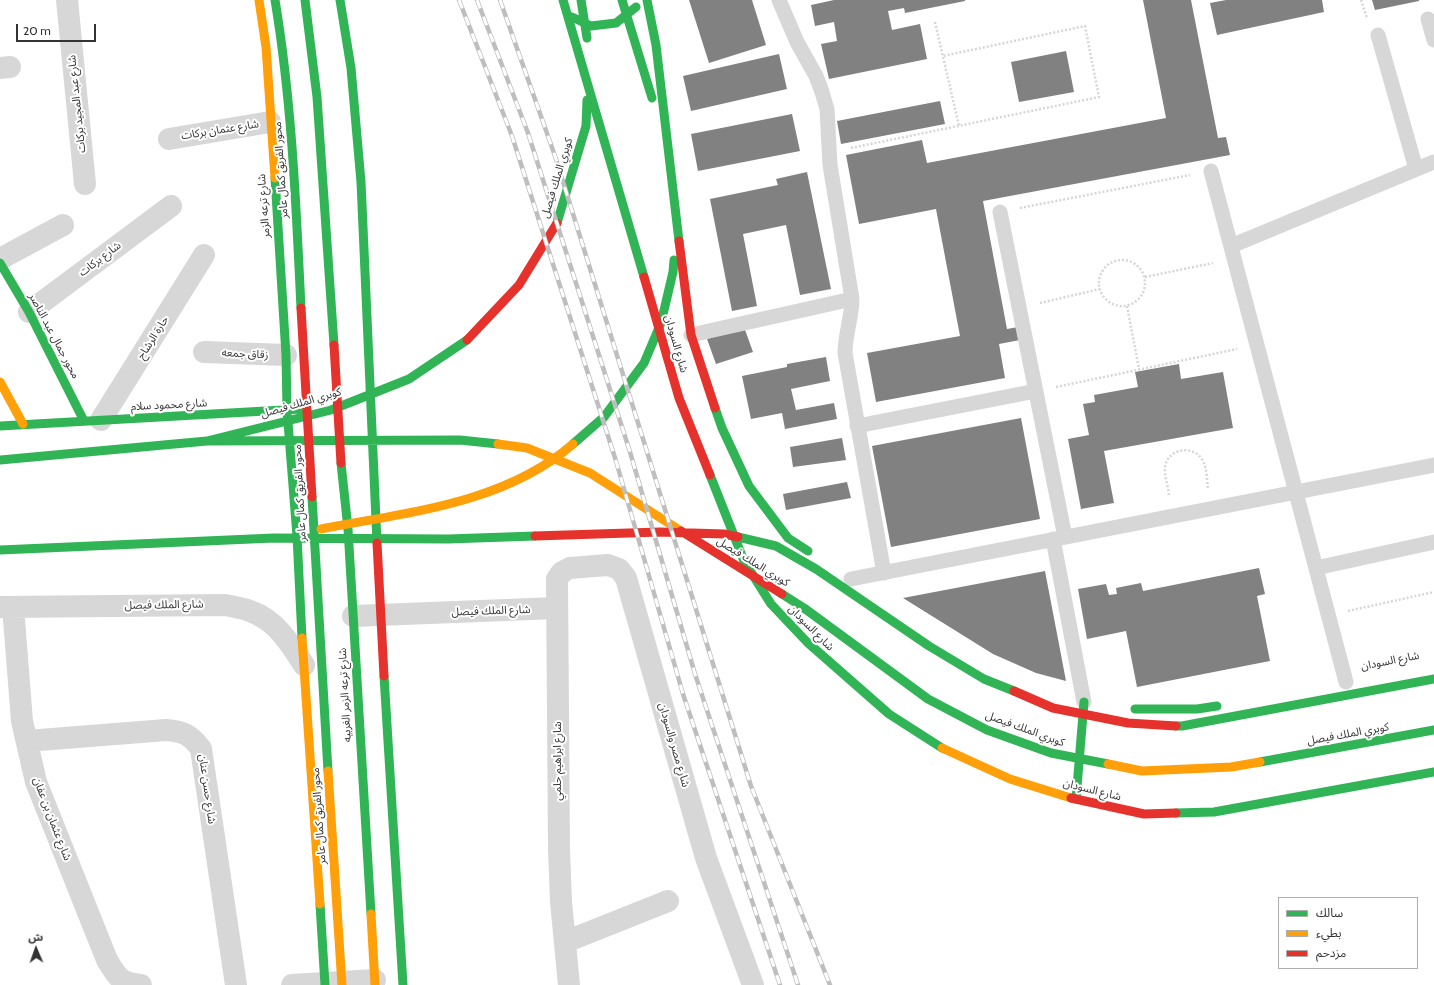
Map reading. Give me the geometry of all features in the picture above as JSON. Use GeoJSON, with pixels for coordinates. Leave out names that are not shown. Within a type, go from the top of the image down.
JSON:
{"type":"FeatureCollection","features":[{"type":"Feature","properties":{"kind":"main road","name":"شارع ترعه الزمر"},"geometry":{"type":"LineString","coordinates":[[259,0],[266,46],[286,356],[287,410]]}},
{"type":"Feature","properties":{"kind":"main road","name":"محور الفريق كمال عامر"},"geometry":{"type":"LineString","coordinates":[[275,0],[285,71],[295,193],[318,606],[331,985]]}},
{"type":"Feature","properties":{"kind":"main road"},"geometry":{"type":"LineString","coordinates":[[305,0],[313,51],[319,110],[338,404]]}},
{"type":"Feature","properties":{"kind":"main road"},"geometry":{"type":"LineString","coordinates":[[340,0],[345,25],[355,105],[361,182],[381,612],[403,985]]}},
{"type":"Feature","properties":{"kind":"main road","name":"شارع السودان"},"geometry":{"type":"LineString","coordinates":[[563,0],[679,398],[744,561],[771,604],[807,642],[889,714],[947,751],[1010,779],[1076,799],[1144,814],[1214,812],[1434,772]]}},
{"type":"Feature","properties":{"kind":"main road","name":"كوبري الملك فيصل"},"geometry":{"type":"LineString","coordinates":[[207,441],[331,410],[409,379],[468,340],[519,284],[558,222],[586,126],[589,53],[581,0]]}},
{"type":"Feature","properties":{"kind":"main road","name":"كوبري الملك فيصل"},"geometry":{"type":"LineString","coordinates":[[274,538],[455,503],[510,484],[560,456],[604,416],[644,363],[661,323],[673,272],[674,221],[654,104],[622,0]]}},
{"type":"Feature","properties":{"kind":"main road"},"geometry":{"type":"LineString","coordinates":[[568,15],[591,26],[616,23],[635,7],[638,0]]}},
{"type":"Feature","properties":{"kind":"main road","name":"شارع السودان"},"geometry":{"type":"LineString","coordinates":[[647,0],[656,45],[691,335],[722,428],[749,486],[788,538],[813,554]]}},
{"type":"Feature","properties":{"kind":"main road","name":"محور جمال عبد الناصر"},"geometry":{"type":"LineString","coordinates":[[0,263],[93,421]]}},
{"type":"Feature","properties":{"kind":"main road"},"geometry":{"type":"LineString","coordinates":[[0,382],[23,424]]}},
{"type":"Feature","properties":{"kind":"main road","name":"شارع محمود سلام"},"geometry":{"type":"LineString","coordinates":[[0,426],[287,410],[338,404]]}},
{"type":"Feature","properties":{"kind":"main road","name":"شارع ترعه الزمر الغربيه"},"geometry":{"type":"LineString","coordinates":[[338,404],[353,616],[375,982]]}},
{"type":"Feature","properties":{"kind":"main road"},"geometry":{"type":"LineString","coordinates":[[287,410],[297,536],[304,665],[331,985]]}},
{"type":"Feature","properties":{"kind":"main road","name":"كوبري الملك فيصل"},"geometry":{"type":"LineString","coordinates":[[0,460],[207,441],[460,440],[527,448],[590,473],[804,608],[928,699],[987,730],[1051,753],[1142,771],[1231,768],[1434,730]]}},
{"type":"Feature","properties":{"kind":"main road","name":"كوبري الملك فيصل"},"geometry":{"type":"LineString","coordinates":[[0,550],[274,538],[448,539],[660,532],[724,534],[776,546],[816,569],[929,646],[984,679],[1053,708],[1128,723],[1182,726],[1227,719],[1434,679]]}},
{"type":"Feature","properties":{"kind":"main road"},"geometry":{"type":"LineString","coordinates":[[1076,799],[1084,702]]}},
{"type":"Feature","properties":{"kind":"main road"},"geometry":{"type":"LineString","coordinates":[[1125,708],[1144,710],[1197,709],[1227,705]]}},
{"type":"Feature","properties":{"kind":"street","name":"شارع عبد المجيد بركات"},"geometry":{"type":"LineString","coordinates":[[67,0],[85,184]]}},
{"type":"Feature","properties":{"kind":"street","name":"شارع عثمان بركات"},"geometry":{"type":"LineString","coordinates":[[169,139],[270,122]]}},
{"type":"Feature","properties":{"kind":"street","name":"شارع بركات"},"geometry":{"type":"LineString","coordinates":[[29,312],[171,206]]}},
{"type":"Feature","properties":{"kind":"street"},"geometry":{"type":"LineString","coordinates":[[0,259],[63,225]]}},
{"type":"Feature","properties":{"kind":"street","name":"حارة الرشاح"},"geometry":{"type":"LineString","coordinates":[[93,421],[204,255]]}},
{"type":"Feature","properties":{"kind":"street","name":"زقاق جمعه"},"geometry":{"type":"LineString","coordinates":[[204,352],[286,356]]}},
{"type":"Feature","properties":{"kind":"street","name":"شارع مصر والسودان"},"geometry":{"type":"LineString","coordinates":[[557,579],[562,572],[570,568],[608,565],[619,569],[626,578],[706,858],[753,985]]}},
{"type":"Feature","properties":{"kind":"street","name":"شارع ابراهيم حلمي"},"geometry":{"type":"LineString","coordinates":[[557,579],[559,849],[561,902],[569,985]]}},
{"type":"Feature","properties":{"kind":"street","name":"شارع الملك فيصل"},"geometry":{"type":"LineString","coordinates":[[7,607],[226,605],[251,612],[273,624],[289,641],[304,665]]}},
{"type":"Feature","properties":{"kind":"street","name":"شارع عثمان بن عفان"},"geometry":{"type":"LineString","coordinates":[[7,607],[22,721],[36,782],[107,960],[116,974],[127,983],[141,985]]}},
{"type":"Feature","properties":{"kind":"street","name":"شارع الملك فيصل"},"geometry":{"type":"LineString","coordinates":[[353,616],[557,608]]}},
{"type":"Feature","properties":{"kind":"street","name":"شارع حسن عنان"},"geometry":{"type":"LineString","coordinates":[[27,741],[166,730],[187,734],[195,740],[201,749],[236,985]]}},
{"type":"Feature","properties":{"kind":"street"},"geometry":{"type":"LineString","coordinates":[[564,942],[668,901]]}},
{"type":"Feature","properties":{"kind":"street"},"geometry":{"type":"LineString","coordinates":[[292,985],[331,985],[375,982]]}},
{"type":"Feature","properties":{"kind":"lane"},"geometry":{"type":"LineString","coordinates":[[779,0],[797,42],[816,76],[827,109],[828,153],[852,299],[852,309],[845,341],[845,353],[884,573]]}},
{"type":"Feature","properties":{"kind":"lane"},"geometry":{"type":"LineString","coordinates":[[1428,19],[1434,40]]}},
{"type":"Feature","properties":{"kind":"lane"},"geometry":{"type":"LineString","coordinates":[[1378,35],[1416,169]]}},
{"type":"Feature","properties":{"kind":"lane"},"geometry":{"type":"LineString","coordinates":[[1233,252],[1434,162]]}},
{"type":"Feature","properties":{"kind":"lane"},"geometry":{"type":"LineString","coordinates":[[1211,171],[1328,616],[1347,682]]}},
{"type":"Feature","properties":{"kind":"lane"},"geometry":{"type":"LineString","coordinates":[[1000,212],[1036,391],[1084,702]]}},
{"type":"Feature","properties":{"kind":"lane"},"geometry":{"type":"LineString","coordinates":[[691,335],[852,299]]}},
{"type":"Feature","properties":{"kind":"lane"},"geometry":{"type":"LineString","coordinates":[[857,426],[1036,391]]}},
{"type":"Feature","properties":{"kind":"lane"},"geometry":{"type":"LineString","coordinates":[[852,580],[1434,465]]}},
{"type":"Feature","properties":{"kind":"lane"},"geometry":{"type":"LineString","coordinates":[[1316,568],[1434,542]]}},
{"type":"Feature","properties":{"kind":"path"},"geometry":{"type":"LineString","coordinates":[[935,22],[959,126]]}},
{"type":"Feature","properties":{"kind":"path"},"geometry":{"type":"LineString","coordinates":[[828,153],[1100,97],[1085,26],[943,56]]}},
{"type":"Feature","properties":{"kind":"path"},"geometry":{"type":"LineString","coordinates":[[1000,212],[1211,171]]}},
{"type":"Feature","properties":{"kind":"path"},"geometry":{"type":"LineString","coordinates":[[1145,277],[1233,252]]}},
{"type":"Feature","properties":{"kind":"path"},"geometry":{"type":"LineString","coordinates":[[1126,260],[1134,263],[1141,269],[1145,277],[1146,286],[1142,295],[1136,302],[1127,306],[1118,306],[1110,303],[1103,297],[1100,289],[1102,271],[1108,265],[1117,261],[1126,260]]}},
{"type":"Feature","properties":{"kind":"path"},"geometry":{"type":"LineString","coordinates":[[1020,308],[1100,289]]}},
{"type":"Feature","properties":{"kind":"path"},"geometry":{"type":"LineString","coordinates":[[1127,306],[1139,369]]}},
{"type":"Feature","properties":{"kind":"path"},"geometry":{"type":"LineString","coordinates":[[1036,391],[1257,344]]}},
{"type":"Feature","properties":{"kind":"path"},"geometry":{"type":"LineString","coordinates":[[1173,516],[1165,467],[1168,459],[1174,453],[1182,450],[1190,450],[1198,455],[1203,461],[1212,509]]}},
{"type":"Feature","properties":{"kind":"path"},"geometry":{"type":"LineString","coordinates":[[1328,616],[1434,592]]}},
{"type":"Feature","properties":{"kind":"building"},"geometry":{"type":"Polygon","coordinates":[[[689,0],[752,0],[766,45],[709,63],[689,0]]]}},
{"type":"Feature","properties":{"kind":"building"},"geometry":{"type":"Polygon","coordinates":[[[834,0],[965,1],[905,13],[904,8],[888,11],[892,30],[920,24],[927,59],[829,79],[821,44],[837,41],[834,22],[815,26],[811,5],[834,0]]]}},
{"type":"Feature","properties":{"kind":"building"},"geometry":{"type":"Polygon","coordinates":[[[1143,0],[1191,0],[1218,138],[1226,137],[1230,155],[983,201],[1007,329],[1018,327],[1020,340],[999,344],[1005,378],[876,402],[867,353],[960,336],[936,209],[859,224],[846,155],[922,140],[927,163],[1166,118],[1143,0]]]}},
{"type":"Feature","properties":{"kind":"building"},"geometry":{"type":"Polygon","coordinates":[[[1226,0],[1322,0],[1324,12],[1217,35],[1210,3],[1226,0]]]}},
{"type":"Feature","properties":{"kind":"building"},"geometry":{"type":"Polygon","coordinates":[[[1372,0],[1419,0],[1419,1],[1375,10],[1372,0]]]}},
{"type":"Feature","properties":{"kind":"building"},"geometry":{"type":"Polygon","coordinates":[[[1066,51],[1074,92],[1019,102],[1011,62],[1066,51]]]}},
{"type":"Feature","properties":{"kind":"building"},"geometry":{"type":"Polygon","coordinates":[[[779,54],[787,89],[691,111],[683,76],[779,54]]]}},
{"type":"Feature","properties":{"kind":"building"},"geometry":{"type":"Polygon","coordinates":[[[940,101],[945,124],[841,144],[837,121],[940,101]]]}},
{"type":"Feature","properties":{"kind":"building"},"geometry":{"type":"Polygon","coordinates":[[[792,114],[800,151],[698,171],[691,134],[792,114]]]}},
{"type":"Feature","properties":{"kind":"building"},"geometry":{"type":"Polygon","coordinates":[[[807,172],[831,289],[800,295],[786,225],[743,234],[757,306],[732,311],[710,199],[778,185],[776,179],[807,172]]]}},
{"type":"Feature","properties":{"kind":"building"},"geometry":{"type":"Polygon","coordinates":[[[744,327],[753,352],[716,364],[707,339],[744,327]]]}},
{"type":"Feature","properties":{"kind":"building"},"geometry":{"type":"Polygon","coordinates":[[[826,357],[830,381],[791,389],[796,410],[834,403],[837,419],[785,429],[782,413],[751,419],[742,376],[787,367],[787,364],[826,357]]]}},
{"type":"Feature","properties":{"kind":"building"},"geometry":{"type":"Polygon","coordinates":[[[1179,364],[1181,379],[1223,372],[1233,428],[1104,451],[1114,503],[1081,509],[1068,439],[1089,435],[1083,404],[1095,402],[1094,395],[1138,387],[1135,372],[1179,364]]]}},
{"type":"Feature","properties":{"kind":"building"},"geometry":{"type":"Polygon","coordinates":[[[1021,418],[1040,519],[891,547],[872,446],[1021,418]]]}},
{"type":"Feature","properties":{"kind":"building"},"geometry":{"type":"Polygon","coordinates":[[[842,438],[846,460],[793,467],[790,447],[842,438]]]}},
{"type":"Feature","properties":{"kind":"building"},"geometry":{"type":"Polygon","coordinates":[[[847,482],[851,498],[786,510],[783,494],[847,482]]]}},
{"type":"Feature","properties":{"kind":"building"},"geometry":{"type":"Polygon","coordinates":[[[1259,568],[1265,594],[1257,596],[1270,661],[1137,687],[1126,631],[1087,639],[1078,589],[1106,584],[1109,595],[1117,594],[1116,588],[1141,583],[1143,591],[1259,568]]]}},
{"type":"Feature","properties":{"kind":"building"},"geometry":{"type":"Polygon","coordinates":[[[1045,571],[1066,681],[1036,673],[993,654],[903,598],[1045,571]]]}},
{"type":"Feature","properties":{"kind":"railway"},"geometry":{"type":"LineString","coordinates":[[459,0],[512,136],[616,461],[683,694],[780,985]]}},
{"type":"Feature","properties":{"kind":"railway"},"geometry":{"type":"LineString","coordinates":[[477,0],[528,133],[630,452],[695,674],[798,985]]}},
{"type":"Feature","properties":{"kind":"railway"},"geometry":{"type":"LineString","coordinates":[[500,0],[555,156],[751,786],[830,985]]}},
{"type":"Feature","properties":{"kind":"traffic: fast"},"geometry":{"type":"LineString","coordinates":[[275,0],[286,77],[295,192],[301,308]]}},
{"type":"Feature","properties":{"kind":"traffic: fast"},"geometry":{"type":"LineString","coordinates":[[305,0],[317,97],[334,345]]}},
{"type":"Feature","properties":{"kind":"traffic: fast"},"geometry":{"type":"LineString","coordinates":[[340,0],[351,68],[361,182],[377,543]]}},
{"type":"Feature","properties":{"kind":"traffic: fast"},"geometry":{"type":"LineString","coordinates":[[563,0],[644,277]]}},
{"type":"Feature","properties":{"kind":"traffic: fast"},"geometry":{"type":"LineString","coordinates":[[581,0],[587,38]]}},
{"type":"Feature","properties":{"kind":"traffic: fast"},"geometry":{"type":"LineString","coordinates":[[622,0],[652,98]]}},
{"type":"Feature","properties":{"kind":"traffic: fast"},"geometry":{"type":"LineString","coordinates":[[647,0],[656,45],[679,241]]}},
{"type":"Feature","properties":{"kind":"traffic: fast"},"geometry":{"type":"LineString","coordinates":[[572,17],[591,26],[616,23],[636,7]]}},
{"type":"Feature","properties":{"kind":"traffic: fast"},"geometry":{"type":"LineString","coordinates":[[557,223],[586,126],[587,100]]}},
{"type":"Feature","properties":{"kind":"traffic: fast"},"geometry":{"type":"LineString","coordinates":[[275,178],[286,355],[287,410],[297,536],[302,638]]}},
{"type":"Feature","properties":{"kind":"traffic: fast"},"geometry":{"type":"LineString","coordinates":[[573,444],[604,417],[644,363],[661,323],[673,272],[674,260]]}},
{"type":"Feature","properties":{"kind":"traffic: fast"},"geometry":{"type":"LineString","coordinates":[[0,263],[29,312],[84,421]]}},
{"type":"Feature","properties":{"kind":"traffic: fast"},"geometry":{"type":"LineString","coordinates":[[0,460],[207,441],[331,410],[409,379],[467,340]]}},
{"type":"Feature","properties":{"kind":"traffic: fast"},"geometry":{"type":"LineString","coordinates":[[715,408],[722,428],[749,486],[788,538],[808,551]]}},
{"type":"Feature","properties":{"kind":"traffic: fast"},"geometry":{"type":"LineString","coordinates":[[0,426],[301,409]]}},
{"type":"Feature","properties":{"kind":"traffic: fast"},"geometry":{"type":"LineString","coordinates":[[207,441],[460,440],[498,444]]}},
{"type":"Feature","properties":{"kind":"traffic: fast"},"geometry":{"type":"LineString","coordinates":[[341,463],[348,529],[371,914]]}},
{"type":"Feature","properties":{"kind":"traffic: fast"},"geometry":{"type":"LineString","coordinates":[[710,475],[744,561],[771,604],[807,642],[889,714],[942,748]]}},
{"type":"Feature","properties":{"kind":"traffic: fast"},"geometry":{"type":"LineString","coordinates":[[312,497],[328,771]]}},
{"type":"Feature","properties":{"kind":"traffic: fast"},"geometry":{"type":"LineString","coordinates":[[0,550],[274,538],[448,539],[535,536]]}},
{"type":"Feature","properties":{"kind":"traffic: fast"},"geometry":{"type":"LineString","coordinates":[[738,537],[776,546],[816,569],[929,646],[984,679],[1014,691]]}},
{"type":"Feature","properties":{"kind":"traffic: fast"},"geometry":{"type":"LineString","coordinates":[[782,594],[804,608],[928,699],[987,730],[1051,753],[1108,764]]}},
{"type":"Feature","properties":{"kind":"traffic: fast"},"geometry":{"type":"LineString","coordinates":[[384,676],[403,985]]}},
{"type":"Feature","properties":{"kind":"traffic: fast"},"geometry":{"type":"LineString","coordinates":[[1176,726],[1434,679]]}},
{"type":"Feature","properties":{"kind":"traffic: fast"},"geometry":{"type":"LineString","coordinates":[[1076,799],[1084,702]]}},
{"type":"Feature","properties":{"kind":"traffic: fast"},"geometry":{"type":"LineString","coordinates":[[1135,709],[1197,709],[1217,706]]}},
{"type":"Feature","properties":{"kind":"traffic: fast"},"geometry":{"type":"LineString","coordinates":[[1260,762],[1434,730]]}},
{"type":"Feature","properties":{"kind":"traffic: fast"},"geometry":{"type":"LineString","coordinates":[[1176,813],[1214,812],[1434,772]]}},
{"type":"Feature","properties":{"kind":"traffic: fast"},"geometry":{"type":"LineString","coordinates":[[320,904],[325,985]]}},
{"type":"Feature","properties":{"kind":"traffic: slow"},"geometry":{"type":"LineString","coordinates":[[259,0],[266,47],[275,178]]}},
{"type":"Feature","properties":{"kind":"traffic: slow"},"geometry":{"type":"LineString","coordinates":[[0,382],[23,424]]}},
{"type":"Feature","properties":{"kind":"traffic: slow"},"geometry":{"type":"LineString","coordinates":[[498,444],[527,448],[590,473],[681,531]]}},
{"type":"Feature","properties":{"kind":"traffic: slow"},"geometry":{"type":"LineString","coordinates":[[321,529],[454,503],[486,493],[517,480],[546,464],[573,444]]}},
{"type":"Feature","properties":{"kind":"traffic: slow"},"geometry":{"type":"LineString","coordinates":[[302,638],[320,904]]}},
{"type":"Feature","properties":{"kind":"traffic: slow"},"geometry":{"type":"LineString","coordinates":[[942,748],[1010,779],[1071,798]]}},
{"type":"Feature","properties":{"kind":"traffic: slow"},"geometry":{"type":"LineString","coordinates":[[1108,764],[1142,771],[1231,767],[1260,762]]}},
{"type":"Feature","properties":{"kind":"traffic: slow"},"geometry":{"type":"LineString","coordinates":[[328,771],[342,985]]}},
{"type":"Feature","properties":{"kind":"traffic: slow"},"geometry":{"type":"LineString","coordinates":[[371,914],[375,985]]}},
{"type":"Feature","properties":{"kind":"traffic: jam"},"geometry":{"type":"LineString","coordinates":[[467,340],[519,285],[557,223]]}},
{"type":"Feature","properties":{"kind":"traffic: jam"},"geometry":{"type":"LineString","coordinates":[[679,241],[691,335],[715,408]]}},
{"type":"Feature","properties":{"kind":"traffic: jam"},"geometry":{"type":"LineString","coordinates":[[644,277],[679,398],[710,475]]}},
{"type":"Feature","properties":{"kind":"traffic: jam"},"geometry":{"type":"LineString","coordinates":[[301,308],[312,497]]}},
{"type":"Feature","properties":{"kind":"traffic: jam"},"geometry":{"type":"LineString","coordinates":[[334,345],[341,463]]}},
{"type":"Feature","properties":{"kind":"traffic: jam"},"geometry":{"type":"LineString","coordinates":[[681,531],[782,594]]}},
{"type":"Feature","properties":{"kind":"traffic: jam"},"geometry":{"type":"LineString","coordinates":[[535,536],[660,532],[724,534],[738,537]]}},
{"type":"Feature","properties":{"kind":"traffic: jam"},"geometry":{"type":"LineString","coordinates":[[377,543],[384,676]]}},
{"type":"Feature","properties":{"kind":"traffic: jam"},"geometry":{"type":"LineString","coordinates":[[1014,691],[1053,708],[1128,723],[1176,726]]}},
{"type":"Feature","properties":{"kind":"traffic: jam"},"geometry":{"type":"LineString","coordinates":[[1071,798],[1144,814],[1176,813]]}}]}
